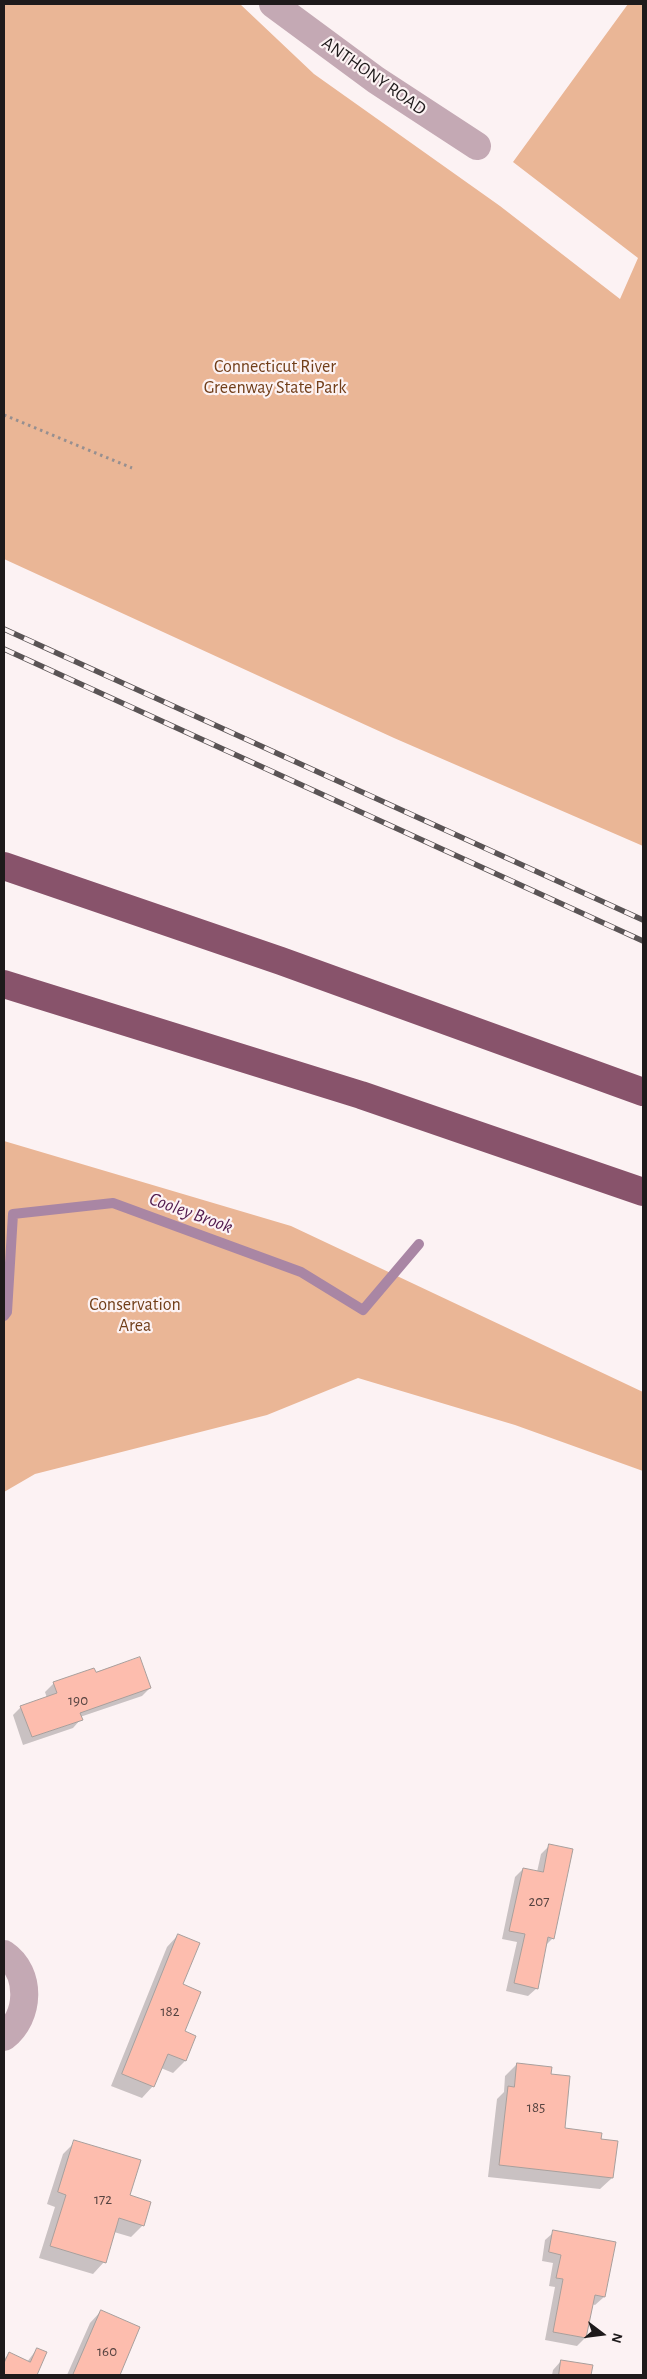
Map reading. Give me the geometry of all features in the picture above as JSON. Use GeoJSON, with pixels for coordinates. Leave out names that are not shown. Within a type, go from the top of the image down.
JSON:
{"type":"FeatureCollection","features":[{"type":"Feature","properties":{"kind":"highway"},"geometry":{"type":"LineString","coordinates":[[4,866],[174,923],[643,1092]]}},
{"type":"Feature","properties":{"kind":"highway"},"geometry":{"type":"LineString","coordinates":[[4,984],[361,1095],[643,1192]]}},
{"type":"Feature","properties":{"kind":"street","name":"ANTHONY ROAD"},"geometry":{"type":"LineString","coordinates":[[273,4],[376,80],[477,146]]}},
{"type":"Feature","properties":{"kind":"street"},"geometry":{"type":"LineString","coordinates":[[4,1954],[18,1970],[25,1995],[18,2021],[4,2036]]}},
{"type":"Feature","properties":{"kind":"path"},"geometry":{"type":"LineString","coordinates":[[4,415],[132,468]]}},
{"type":"Feature","properties":{"kind":"green space","name":"Connecticut River Greenway State Park"},"geometry":{"type":"Polygon","coordinates":[[[4,4],[240,4],[314,74],[500,206],[620,299],[638,258],[513,162],[628,4],[643,4],[643,846],[394,738],[4,559],[4,4]]]}},
{"type":"Feature","properties":{"kind":"green space","name":"Conservation Area"},"geometry":{"type":"Polygon","coordinates":[[[4,1141],[291,1226],[643,1392],[643,1471],[515,1425],[358,1378],[267,1415],[35,1474],[4,1492],[4,1141]]]}},
{"type":"Feature","properties":{"kind":"building"},"geometry":{"type":"Polygon","coordinates":[[[140,1657],[151,1688],[80,1713],[83,1720],[32,1737],[20,1706],[57,1693],[53,1682],[94,1668],[96,1672],[140,1657]]]}},
{"type":"Feature","properties":{"kind":"building"},"geometry":{"type":"Polygon","coordinates":[[[549,1844],[573,1849],[554,1939],[548,1937],[538,1989],[514,1983],[525,1934],[509,1931],[523,1868],[543,1872],[549,1844]]]}},
{"type":"Feature","properties":{"kind":"building"},"geometry":{"type":"Polygon","coordinates":[[[178,1934],[200,1943],[183,1984],[201,1992],[185,2031],[196,2036],[186,2061],[168,2054],[154,2087],[122,2074],[178,1934]]]}},
{"type":"Feature","properties":{"kind":"building"},"geometry":{"type":"Polygon","coordinates":[[[517,2063],[552,2067],[551,2074],[570,2076],[565,2128],[602,2133],[601,2139],[618,2141],[613,2178],[499,2165],[508,2086],[514,2087],[517,2063]]]}},
{"type":"Feature","properties":{"kind":"building"},"geometry":{"type":"Polygon","coordinates":[[[74,2140],[141,2160],[130,2195],[151,2202],[144,2226],[119,2218],[106,2263],[50,2246],[66,2195],[58,2192],[74,2140]]]}},
{"type":"Feature","properties":{"kind":"building"},"geometry":{"type":"Polygon","coordinates":[[[553,2230],[616,2242],[605,2297],[595,2295],[586,2338],[553,2332],[563,2279],[556,2278],[561,2255],[549,2252],[553,2230]]]}},
{"type":"Feature","properties":{"kind":"building"},"geometry":{"type":"Polygon","coordinates":[[[101,2310],[140,2327],[120,2375],[73,2375],[101,2310]]]}},
{"type":"Feature","properties":{"kind":"building"},"geometry":{"type":"Polygon","coordinates":[[[37,2348],[47,2352],[37,2375],[4,2375],[4,2363],[9,2352],[30,2362],[37,2348]]]}},
{"type":"Feature","properties":{"kind":"building"},"geometry":{"type":"Polygon","coordinates":[[[561,2360],[593,2365],[591,2375],[559,2375],[561,2360]]]}},
{"type":"Feature","properties":{"kind":"waterway","name":"Cooley Brook"},"geometry":{"type":"LineString","coordinates":[[4,1316],[7,1312],[13,1214],[113,1203],[301,1272],[363,1310],[419,1244]]}},
{"type":"Feature","properties":{"kind":"railway"},"geometry":{"type":"LineString","coordinates":[[4,629],[643,920]]}},
{"type":"Feature","properties":{"kind":"railway"},"geometry":{"type":"LineString","coordinates":[[4,649],[643,941]]}}]}
